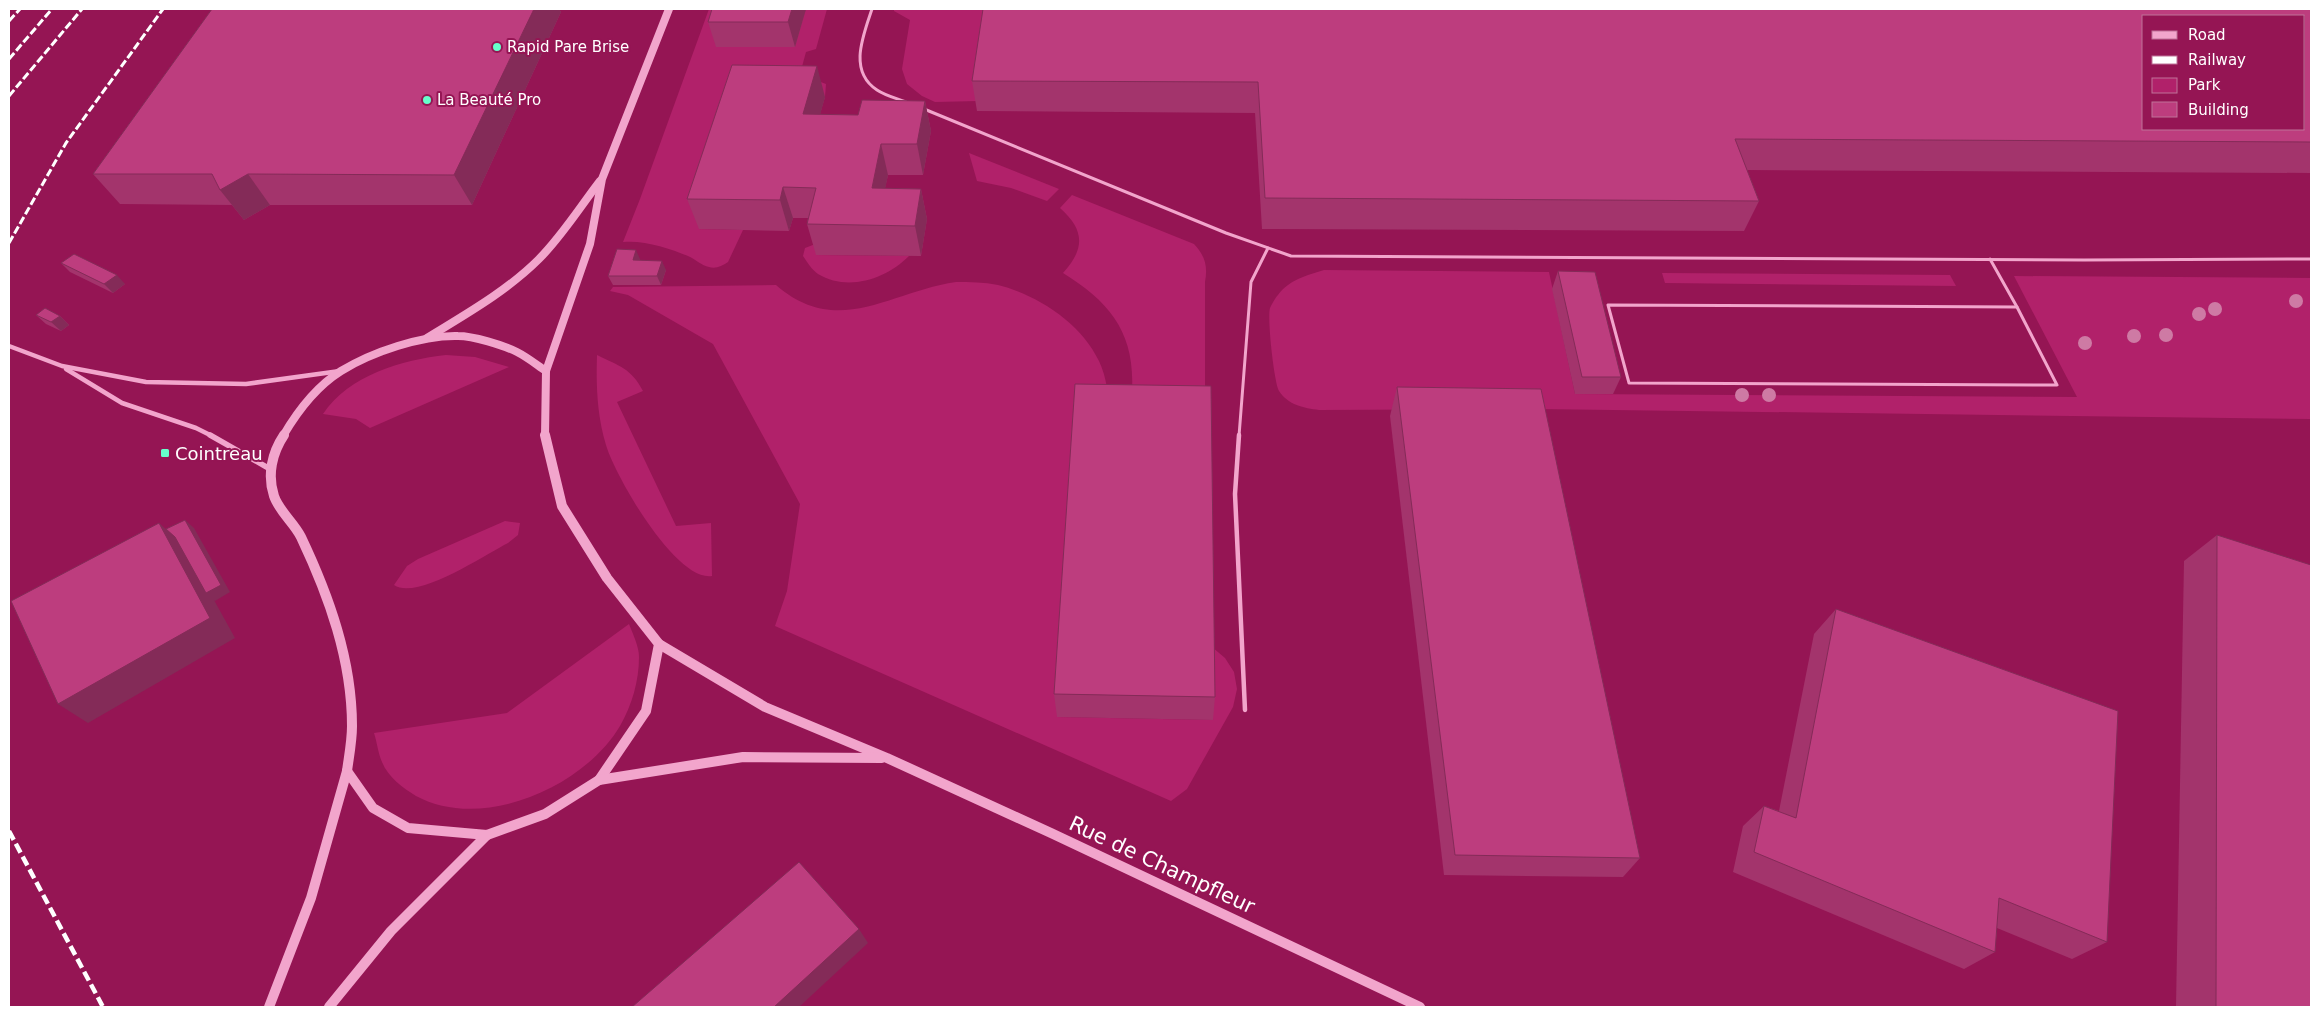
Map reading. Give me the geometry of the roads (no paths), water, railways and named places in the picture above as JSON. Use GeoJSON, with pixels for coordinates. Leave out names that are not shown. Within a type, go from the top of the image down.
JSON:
{"type":"FeatureCollection","features":[{"type":"Feature","properties":{"kind":"street"},"geometry":{"type":"LineString","coordinates":[[329,1007],[391,931],[488,835],[545,814],[599,780],[646,711],[658,644],[607,578],[562,506],[545,437],[546,371],[590,244],[602,179],[669,9]]}},
{"type":"Feature","properties":{"kind":"street"},"geometry":{"type":"LineString","coordinates":[[426,339],[498,293],[528,269],[552,246],[602,179]]}},
{"type":"Feature","properties":{"kind":"street"},"geometry":{"type":"LineString","coordinates":[[269,1007],[312,898],[347,771],[352,726],[346,667],[332,608],[300,535],[274,497],[270,470],[278,444],[293,419],[315,393],[341,371],[397,346],[426,339],[459,336],[517,352],[546,371]]}},
{"type":"Feature","properties":{"kind":"street"},"geometry":{"type":"LineString","coordinates":[[9,346],[62,366],[146,382],[246,384],[341,371]]}},
{"type":"Feature","properties":{"kind":"street"},"geometry":{"type":"LineString","coordinates":[[62,366],[122,403],[196,428],[229,444],[270,470]]}},
{"type":"Feature","properties":{"kind":"street","name":"Rue de Champfleur"},"geometry":{"type":"LineString","coordinates":[[658,644],[765,707],[887,758],[1420,1007]]}},
{"type":"Feature","properties":{"kind":"street","name":"Rue de Champfleur"},"geometry":{"type":"LineString","coordinates":[[599,780],[743,757],[887,758]]}},
{"type":"Feature","properties":{"kind":"street"},"geometry":{"type":"LineString","coordinates":[[347,771],[373,808],[408,828],[488,835]]}},
{"type":"Feature","properties":{"kind":"lane"},"geometry":{"type":"LineString","coordinates":[[872,9],[858,52],[863,76],[874,89],[910,104]]}},
{"type":"Feature","properties":{"kind":"lane"},"geometry":{"type":"LineString","coordinates":[[919,107],[1226,233],[1291,256],[1990,259],[2311,258]]}},
{"type":"Feature","properties":{"kind":"lane"},"geometry":{"type":"LineString","coordinates":[[1245,710],[1235,494],[1251,282],[1268,248]]}},
{"type":"Feature","properties":{"kind":"lane"},"geometry":{"type":"LineString","coordinates":[[1990,259],[2017,307],[2057,385],[1629,383],[1608,305],[2017,307]]}},
{"type":"Feature","properties":{"kind":"railway"},"geometry":{"type":"LineString","coordinates":[[9,21],[20,9]]}},
{"type":"Feature","properties":{"kind":"railway"},"geometry":{"type":"LineString","coordinates":[[9,59],[52,9]]}},
{"type":"Feature","properties":{"kind":"railway"},"geometry":{"type":"LineString","coordinates":[[9,96],[82,9]]}},
{"type":"Feature","properties":{"kind":"railway"},"geometry":{"type":"LineString","coordinates":[[9,243],[66,143],[163,9]]}},
{"type":"Feature","properties":{"kind":"railway"},"geometry":{"type":"LineString","coordinates":[[9,831],[103,1007]]}},
{"type":"Feature","properties":{"kind":"place","name":"Rapid Pare Brise"},"geometry":{"type":"Point","coordinates":[497,47]}},
{"type":"Feature","properties":{"kind":"place","name":"La Beauté Pro"},"geometry":{"type":"Point","coordinates":[427,100]}},
{"type":"Feature","properties":{"kind":"place","name":"Cointreau"},"geometry":{"type":"Point","coordinates":[165,453]}}]}
